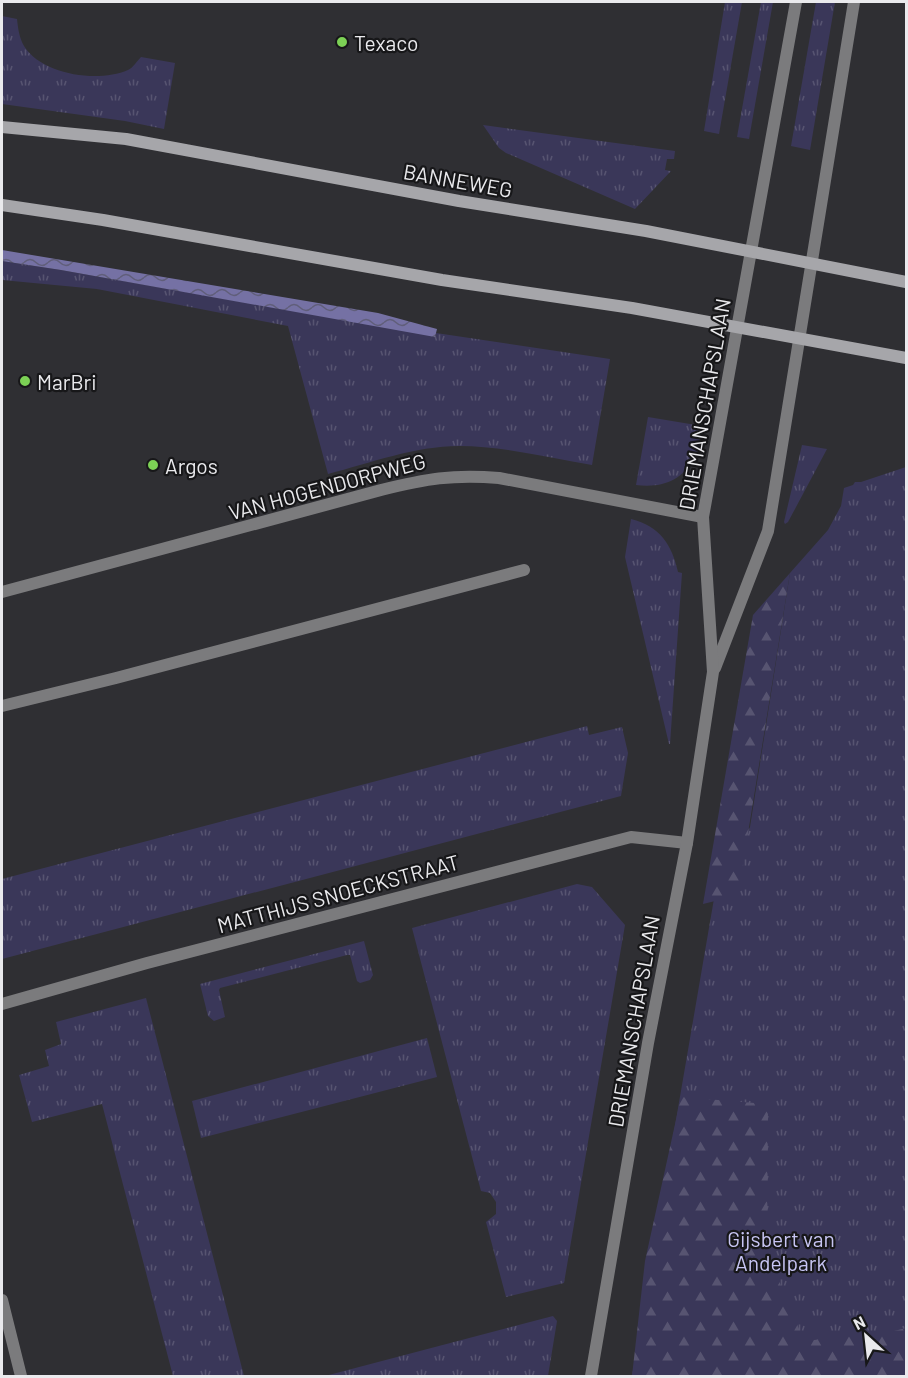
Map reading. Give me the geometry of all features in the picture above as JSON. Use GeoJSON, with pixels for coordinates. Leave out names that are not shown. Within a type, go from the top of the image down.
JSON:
{"type":"FeatureCollection","features":[{"type":"Feature","properties":{"kind":"main road","name":"BANNEWEG"},"geometry":{"type":"LineString","coordinates":[[2,127],[126,139],[459,201],[646,231],[906,282]]}},
{"type":"Feature","properties":{"kind":"main road"},"geometry":{"type":"LineString","coordinates":[[2,205],[115,222],[442,280],[632,308],[906,358]]}},
{"type":"Feature","properties":{"kind":"street","name":"DRIEMANSCHAPSLAAN"},"geometry":{"type":"LineString","coordinates":[[591,1377],[650,1033],[687,843],[713,672],[703,517],[796,2]]}},
{"type":"Feature","properties":{"kind":"street","name":"DRIEMANSCHAPSLAAN"},"geometry":{"type":"LineString","coordinates":[[713,672],[768,531],[854,2]]}},
{"type":"Feature","properties":{"kind":"street","name":"VAN HOGENDORPWEG"},"geometry":{"type":"LineString","coordinates":[[2,592],[439,477],[470,475],[499,478],[703,517]]}},
{"type":"Feature","properties":{"kind":"street"},"geometry":{"type":"LineString","coordinates":[[2,706],[524,570]]}},
{"type":"Feature","properties":{"kind":"street","name":"MATTHIJS SNOECKSTRAAT"},"geometry":{"type":"LineString","coordinates":[[2,1004],[147,963],[631,837],[687,843]]}},
{"type":"Feature","properties":{"kind":"street"},"geometry":{"type":"LineString","coordinates":[[2,1300],[21,1377]]}},
{"type":"Feature","properties":{"kind":"green space"},"geometry":{"type":"Polygon","coordinates":[[[725,2],[742,2],[719,134],[704,131],[725,2]]]}},
{"type":"Feature","properties":{"kind":"green space"},"geometry":{"type":"Polygon","coordinates":[[[761,2],[773,2],[749,139],[737,137],[761,2]]]}},
{"type":"Feature","properties":{"kind":"green space"},"geometry":{"type":"Polygon","coordinates":[[[816,2],[835,2],[810,150],[791,146],[816,2]]]}},
{"type":"Feature","properties":{"kind":"green space"},"geometry":{"type":"Polygon","coordinates":[[[2,16],[17,19],[24,46],[32,56],[57,70],[87,76],[102,76],[130,69],[141,57],[175,63],[164,129],[125,121],[2,104],[2,16]]]}},
{"type":"Feature","properties":{"kind":"green space"},"geometry":{"type":"Polygon","coordinates":[[[483,125],[675,151],[674,159],[667,159],[665,170],[671,171],[635,209],[506,153],[499,148],[483,125]]]}},
{"type":"Feature","properties":{"kind":"green space"},"geometry":{"type":"Polygon","coordinates":[[[2,261],[435,336],[436,333],[610,359],[592,465],[509,450],[459,446],[409,452],[328,474],[288,326],[97,289],[2,280],[2,261]]]}},
{"type":"Feature","properties":{"kind":"green space"},"geometry":{"type":"Polygon","coordinates":[[[648,417],[702,426],[697,458],[693,458],[683,473],[669,482],[645,486],[636,485],[648,417]]]}},
{"type":"Feature","properties":{"kind":"green space"},"geometry":{"type":"Polygon","coordinates":[[[802,445],[827,449],[785,524],[784,522],[802,445]]]}},
{"type":"Feature","properties":{"kind":"green space","name":"Gijsbert van Andelpark"},"geometry":{"type":"Polygon","coordinates":[[[906,467],[906,1376],[632,1376],[715,893],[750,827],[790,573],[828,530],[841,506],[844,488],[855,482],[906,467]]]}},
{"type":"Feature","properties":{"kind":"green space"},"geometry":{"type":"Polygon","coordinates":[[[631,519],[650,526],[663,538],[672,553],[678,572],[682,573],[670,744],[625,557],[631,519]]]}},
{"type":"Feature","properties":{"kind":"green space"},"geometry":{"type":"Polygon","coordinates":[[[790,573],[739,889],[727,898],[703,904],[753,615],[790,573]]]}},
{"type":"Feature","properties":{"kind":"green space"},"geometry":{"type":"Polygon","coordinates":[[[587,726],[589,735],[622,727],[628,753],[621,796],[2,959],[2,879],[587,726]]]}},
{"type":"Feature","properties":{"kind":"green space"},"geometry":{"type":"Polygon","coordinates":[[[577,884],[592,887],[625,925],[564,1283],[506,1297],[486,1222],[496,1214],[496,1202],[490,1193],[481,1191],[412,928],[577,884]]]}},
{"type":"Feature","properties":{"kind":"green space"},"geometry":{"type":"Polygon","coordinates":[[[364,941],[373,975],[370,980],[360,983],[357,981],[350,955],[347,955],[220,988],[225,1017],[214,1021],[208,1016],[200,984],[364,941]]]}},
{"type":"Feature","properties":{"kind":"green space"},"geometry":{"type":"Polygon","coordinates":[[[146,998],[244,1376],[173,1376],[102,1104],[32,1122],[19,1075],[49,1066],[45,1050],[61,1044],[56,1022],[146,998]]]}},
{"type":"Feature","properties":{"kind":"green space"},"geometry":{"type":"Polygon","coordinates":[[[427,1038],[437,1077],[201,1138],[192,1101],[427,1038]]]}},
{"type":"Feature","properties":{"kind":"green space"},"geometry":{"type":"Polygon","coordinates":[[[681,1097],[768,1104],[767,1252],[804,1341],[886,1333],[906,1328],[906,1376],[632,1376],[645,1261],[681,1097]]]}},
{"type":"Feature","properties":{"kind":"green space"},"geometry":{"type":"Polygon","coordinates":[[[553,1316],[557,1321],[548,1376],[325,1376],[553,1316]]]}},
{"type":"Feature","properties":{"kind":"water"},"geometry":{"type":"Polygon","coordinates":[[[2,250],[378,313],[437,329],[435,337],[2,261],[2,250]]]}},
{"type":"Feature","properties":{"kind":"place","name":"Texaco"},"geometry":{"type":"Point","coordinates":[342,42]}},
{"type":"Feature","properties":{"kind":"place","name":"MarBri"},"geometry":{"type":"Point","coordinates":[25,381]}},
{"type":"Feature","properties":{"kind":"place","name":"Argos"},"geometry":{"type":"Point","coordinates":[153,465]}}]}
